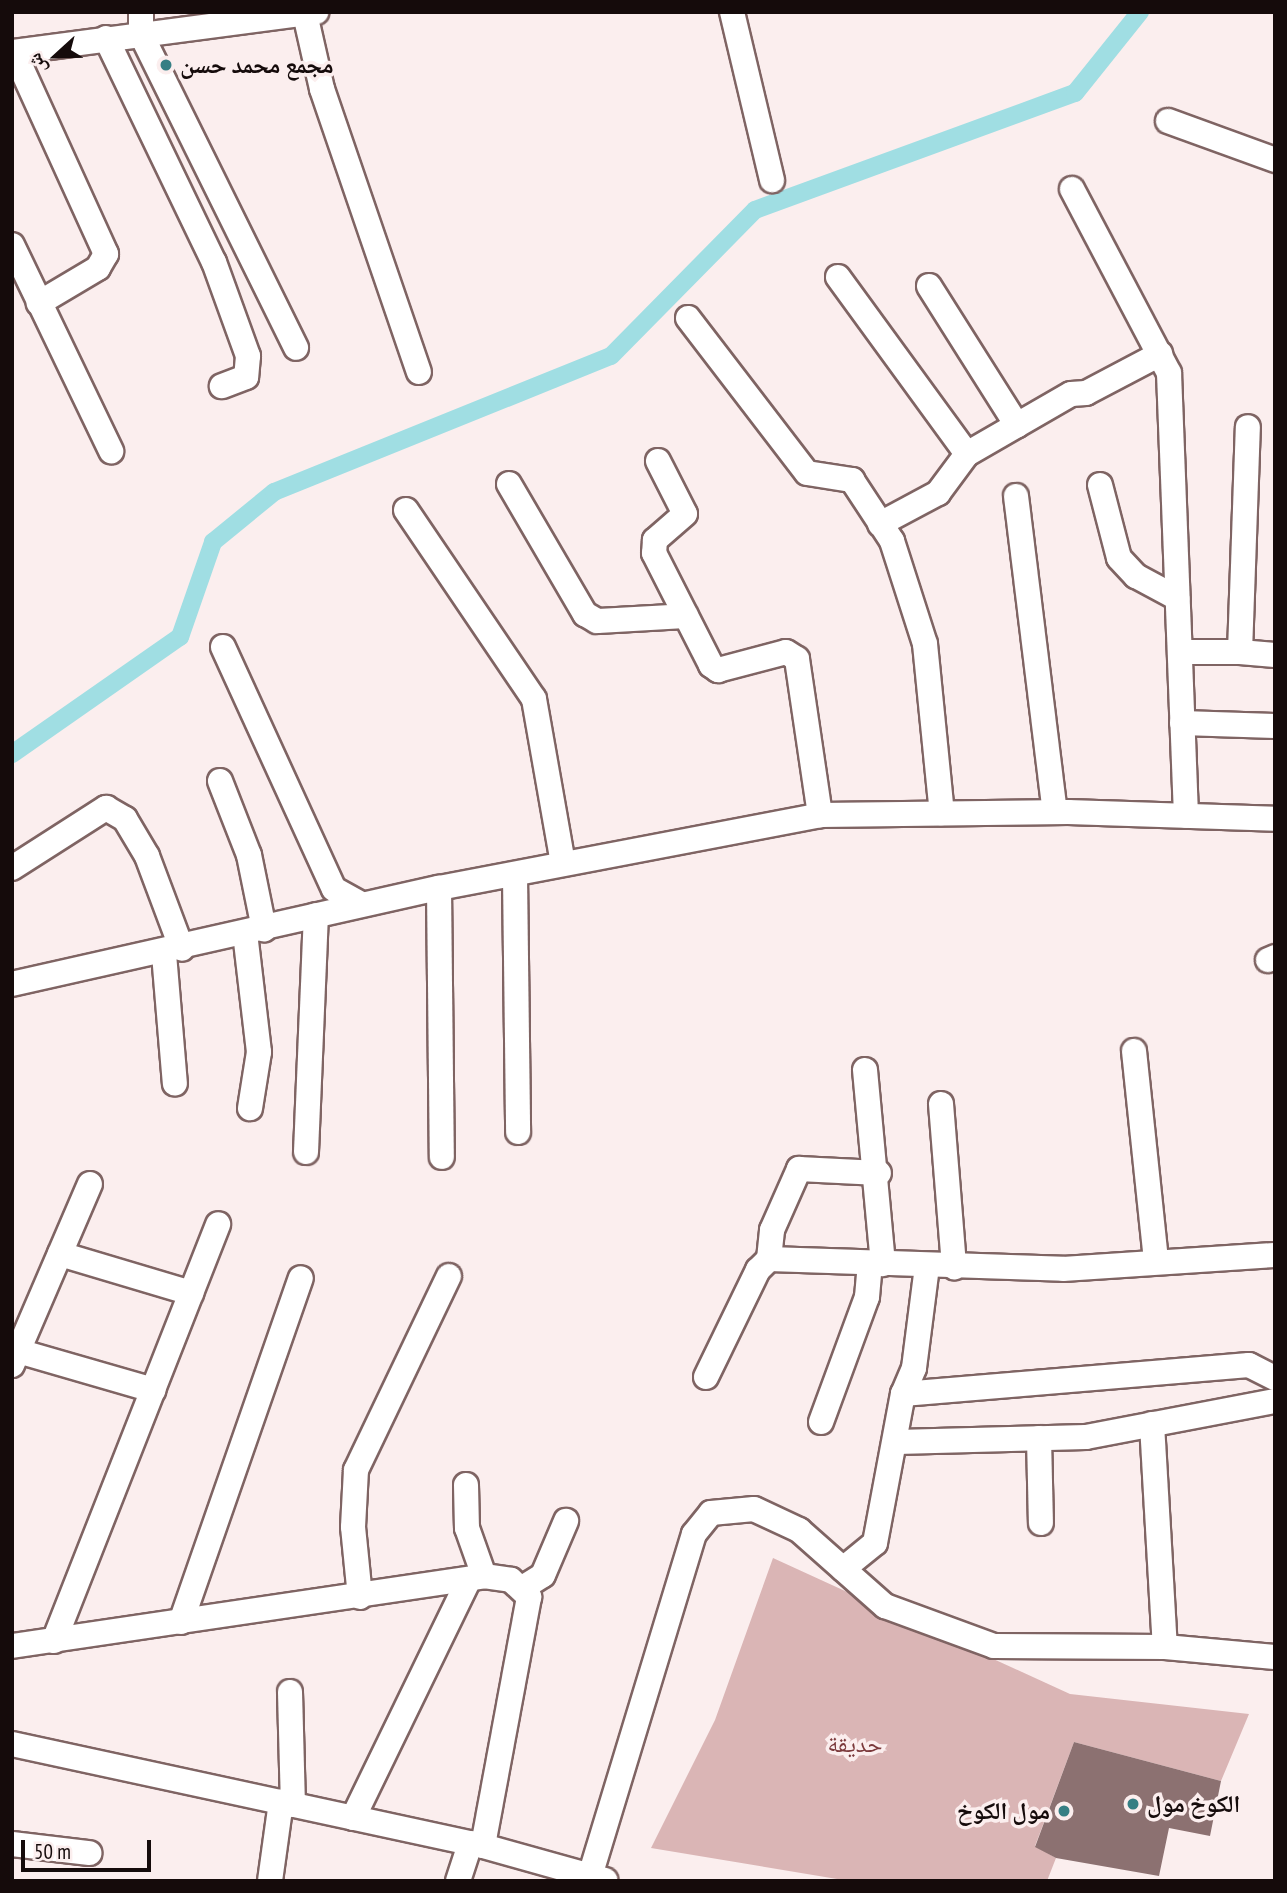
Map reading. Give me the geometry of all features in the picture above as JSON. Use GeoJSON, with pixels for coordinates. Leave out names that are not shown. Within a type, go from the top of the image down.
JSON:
{"type":"FeatureCollection","features":[{"type":"Feature","properties":{"kind":"street"},"geometry":{"type":"LineString","coordinates":[[732,12],[772,180]]}},
{"type":"Feature","properties":{"kind":"street"},"geometry":{"type":"LineString","coordinates":[[39,303],[98,268],[106,254],[13,52],[106,38],[141,23],[311,13],[322,89],[419,372]]}},
{"type":"Feature","properties":{"kind":"street"},"geometry":{"type":"LineString","coordinates":[[141,23],[296,348]]}},
{"type":"Feature","properties":{"kind":"street"},"geometry":{"type":"LineString","coordinates":[[106,38],[214,262],[248,356],[246,377],[222,386]]}},
{"type":"Feature","properties":{"kind":"street"},"geometry":{"type":"LineString","coordinates":[[1168,121],[1275,160]]}},
{"type":"Feature","properties":{"kind":"street"},"geometry":{"type":"LineString","coordinates":[[1072,189],[1169,373],[1186,816]]}},
{"type":"Feature","properties":{"kind":"street"},"geometry":{"type":"LineString","coordinates":[[12,246],[111,452]]}},
{"type":"Feature","properties":{"kind":"street"},"geometry":{"type":"LineString","coordinates":[[838,277],[967,454]]}},
{"type":"Feature","properties":{"kind":"street"},"geometry":{"type":"LineString","coordinates":[[929,286],[1017,425]]}},
{"type":"Feature","properties":{"kind":"street"},"geometry":{"type":"LineString","coordinates":[[688,318],[807,473],[852,480],[880,524],[925,644],[942,813]]}},
{"type":"Feature","properties":{"kind":"street"},"geometry":{"type":"LineString","coordinates":[[880,524],[938,493],[967,454],[1017,425],[1160,355]]}},
{"type":"Feature","properties":{"kind":"street"},"geometry":{"type":"LineString","coordinates":[[1240,652],[1248,427]]}},
{"type":"Feature","properties":{"kind":"street"},"geometry":{"type":"LineString","coordinates":[[658,461],[685,514],[655,540],[654,553],[686,616],[718,670],[786,652],[797,659],[820,815]]}},
{"type":"Feature","properties":{"kind":"street"},"geometry":{"type":"LineString","coordinates":[[509,484],[585,614],[597,621],[686,616]]}},
{"type":"Feature","properties":{"kind":"street"},"geometry":{"type":"LineString","coordinates":[[1100,485],[1119,558],[1136,576],[1177,598]]}},
{"type":"Feature","properties":{"kind":"street"},"geometry":{"type":"LineString","coordinates":[[1016,496],[1055,812]]}},
{"type":"Feature","properties":{"kind":"street"},"geometry":{"type":"LineString","coordinates":[[406,510],[534,699],[563,863]]}},
{"type":"Feature","properties":{"kind":"street"},"geometry":{"type":"LineString","coordinates":[[223,647],[334,889],[361,904]]}},
{"type":"Feature","properties":{"kind":"street"},"geometry":{"type":"LineString","coordinates":[[1180,652],[1275,655]]}},
{"type":"Feature","properties":{"kind":"street"},"geometry":{"type":"LineString","coordinates":[[1182,723],[1275,726]]}},
{"type":"Feature","properties":{"kind":"street"},"geometry":{"type":"LineString","coordinates":[[220,781],[250,855],[259,1052],[250,1108]]}},
{"type":"Feature","properties":{"kind":"street"},"geometry":{"type":"LineString","coordinates":[[12,868],[106,808],[125,819],[147,856],[173,952],[175,1084]]}},
{"type":"Feature","properties":{"kind":"street"},"geometry":{"type":"LineString","coordinates":[[12,984],[173,952],[361,904],[820,815],[1055,812],[1275,819]]}},
{"type":"Feature","properties":{"kind":"street"},"geometry":{"type":"LineString","coordinates":[[515,876],[518,1132]]}},
{"type":"Feature","properties":{"kind":"street"},"geometry":{"type":"LineString","coordinates":[[439,888],[442,1157]]}},
{"type":"Feature","properties":{"kind":"street"},"geometry":{"type":"LineString","coordinates":[[306,1152],[316,915]]}},
{"type":"Feature","properties":{"kind":"street"},"geometry":{"type":"LineString","coordinates":[[1135,1051],[1156,1259]]}},
{"type":"Feature","properties":{"kind":"street"},"geometry":{"type":"LineString","coordinates":[[821,1422],[877,1264],[879,1173],[865,1070]]}},
{"type":"Feature","properties":{"kind":"street"},"geometry":{"type":"LineString","coordinates":[[941,1104],[954,1267]]}},
{"type":"Feature","properties":{"kind":"street"},"geometry":{"type":"LineString","coordinates":[[706,1377],[758,1270],[769,1259],[772,1230],[799,1169],[879,1173]]}},
{"type":"Feature","properties":{"kind":"street"},"geometry":{"type":"LineString","coordinates":[[90,1184],[15,1358],[152,1390]]}},
{"type":"Feature","properties":{"kind":"street"},"geometry":{"type":"LineString","coordinates":[[54,1641],[218,1224]]}},
{"type":"Feature","properties":{"kind":"street"},"geometry":{"type":"LineString","coordinates":[[60,1254],[191,1293]]}},
{"type":"Feature","properties":{"kind":"street"},"geometry":{"type":"LineString","coordinates":[[769,1259],[1063,1269],[1156,1259],[1275,1255]]}},
{"type":"Feature","properties":{"kind":"street"},"geometry":{"type":"LineString","coordinates":[[843,1569],[874,1544],[897,1442],[903,1394],[914,1368],[926,1266]]}},
{"type":"Feature","properties":{"kind":"street"},"geometry":{"type":"LineString","coordinates":[[359,1597],[353,1527],[356,1471],[449,1276]]}},
{"type":"Feature","properties":{"kind":"street"},"geometry":{"type":"LineString","coordinates":[[181,1622],[301,1278]]}},
{"type":"Feature","properties":{"kind":"street"},"geometry":{"type":"LineString","coordinates":[[903,1394],[1249,1365],[1275,1378]]}},
{"type":"Feature","properties":{"kind":"street"},"geometry":{"type":"LineString","coordinates":[[897,1442],[1086,1437],[1275,1401]]}},
{"type":"Feature","properties":{"kind":"street"},"geometry":{"type":"LineString","coordinates":[[1152,1424],[1165,1647]]}},
{"type":"Feature","properties":{"kind":"street"},"geometry":{"type":"LineString","coordinates":[[1039,1438],[1041,1523]]}},
{"type":"Feature","properties":{"kind":"street"},"geometry":{"type":"LineString","coordinates":[[353,1818],[476,1579],[467,1528],[466,1485]]}},
{"type":"Feature","properties":{"kind":"street"},"geometry":{"type":"LineString","coordinates":[[12,1744],[477,1844],[598,1878],[694,1534],[711,1513],[754,1509],[799,1530],[885,1606],[994,1646],[1165,1647],[1275,1657]]}},
{"type":"Feature","properties":{"kind":"street"},"geometry":{"type":"LineString","coordinates":[[12,1646],[476,1579],[524,1587],[543,1575],[566,1521]]}},
{"type":"Feature","properties":{"kind":"street"},"geometry":{"type":"LineString","coordinates":[[458,1881],[477,1844],[529,1597],[524,1587]]}},
{"type":"Feature","properties":{"kind":"street"},"geometry":{"type":"LineString","coordinates":[[270,1881],[287,1803],[290,1692]]}},
{"type":"Feature","properties":{"kind":"street"},"geometry":{"type":"LineString","coordinates":[[12,1844],[89,1853]]}},
{"type":"Feature","properties":{"kind":"green space","name":"حديقة"},"geometry":{"type":"Polygon","coordinates":[[[773,1558],[1070,1694],[1249,1714],[1221,1781],[1074,1742],[1035,1846],[1056,1858],[1047,1881],[849,1881],[651,1848],[715,1720],[773,1558]]]}},
{"type":"Feature","properties":{"kind":"building","name":"الكوخ مول"},"geometry":{"type":"Polygon","coordinates":[[[1074,1742],[1221,1781],[1210,1836],[1169,1828],[1159,1876],[1056,1858],[1035,1847],[1074,1742]]]}},
{"type":"Feature","properties":{"kind":"waterway"},"geometry":{"type":"LineString","coordinates":[[12,754],[180,637],[213,542],[274,492],[611,356],[755,210],[1075,93],[1140,12]]}},
{"type":"Feature","properties":{"kind":"place","name":"مجمع محمد حسن"},"geometry":{"type":"Point","coordinates":[166,65]}},
{"type":"Feature","properties":{"kind":"place","name":"الكوخ مول"},"geometry":{"type":"Point","coordinates":[1133,1804]}},
{"type":"Feature","properties":{"kind":"place","name":"مول الكوخ"},"geometry":{"type":"Point","coordinates":[1064,1811]}}]}
